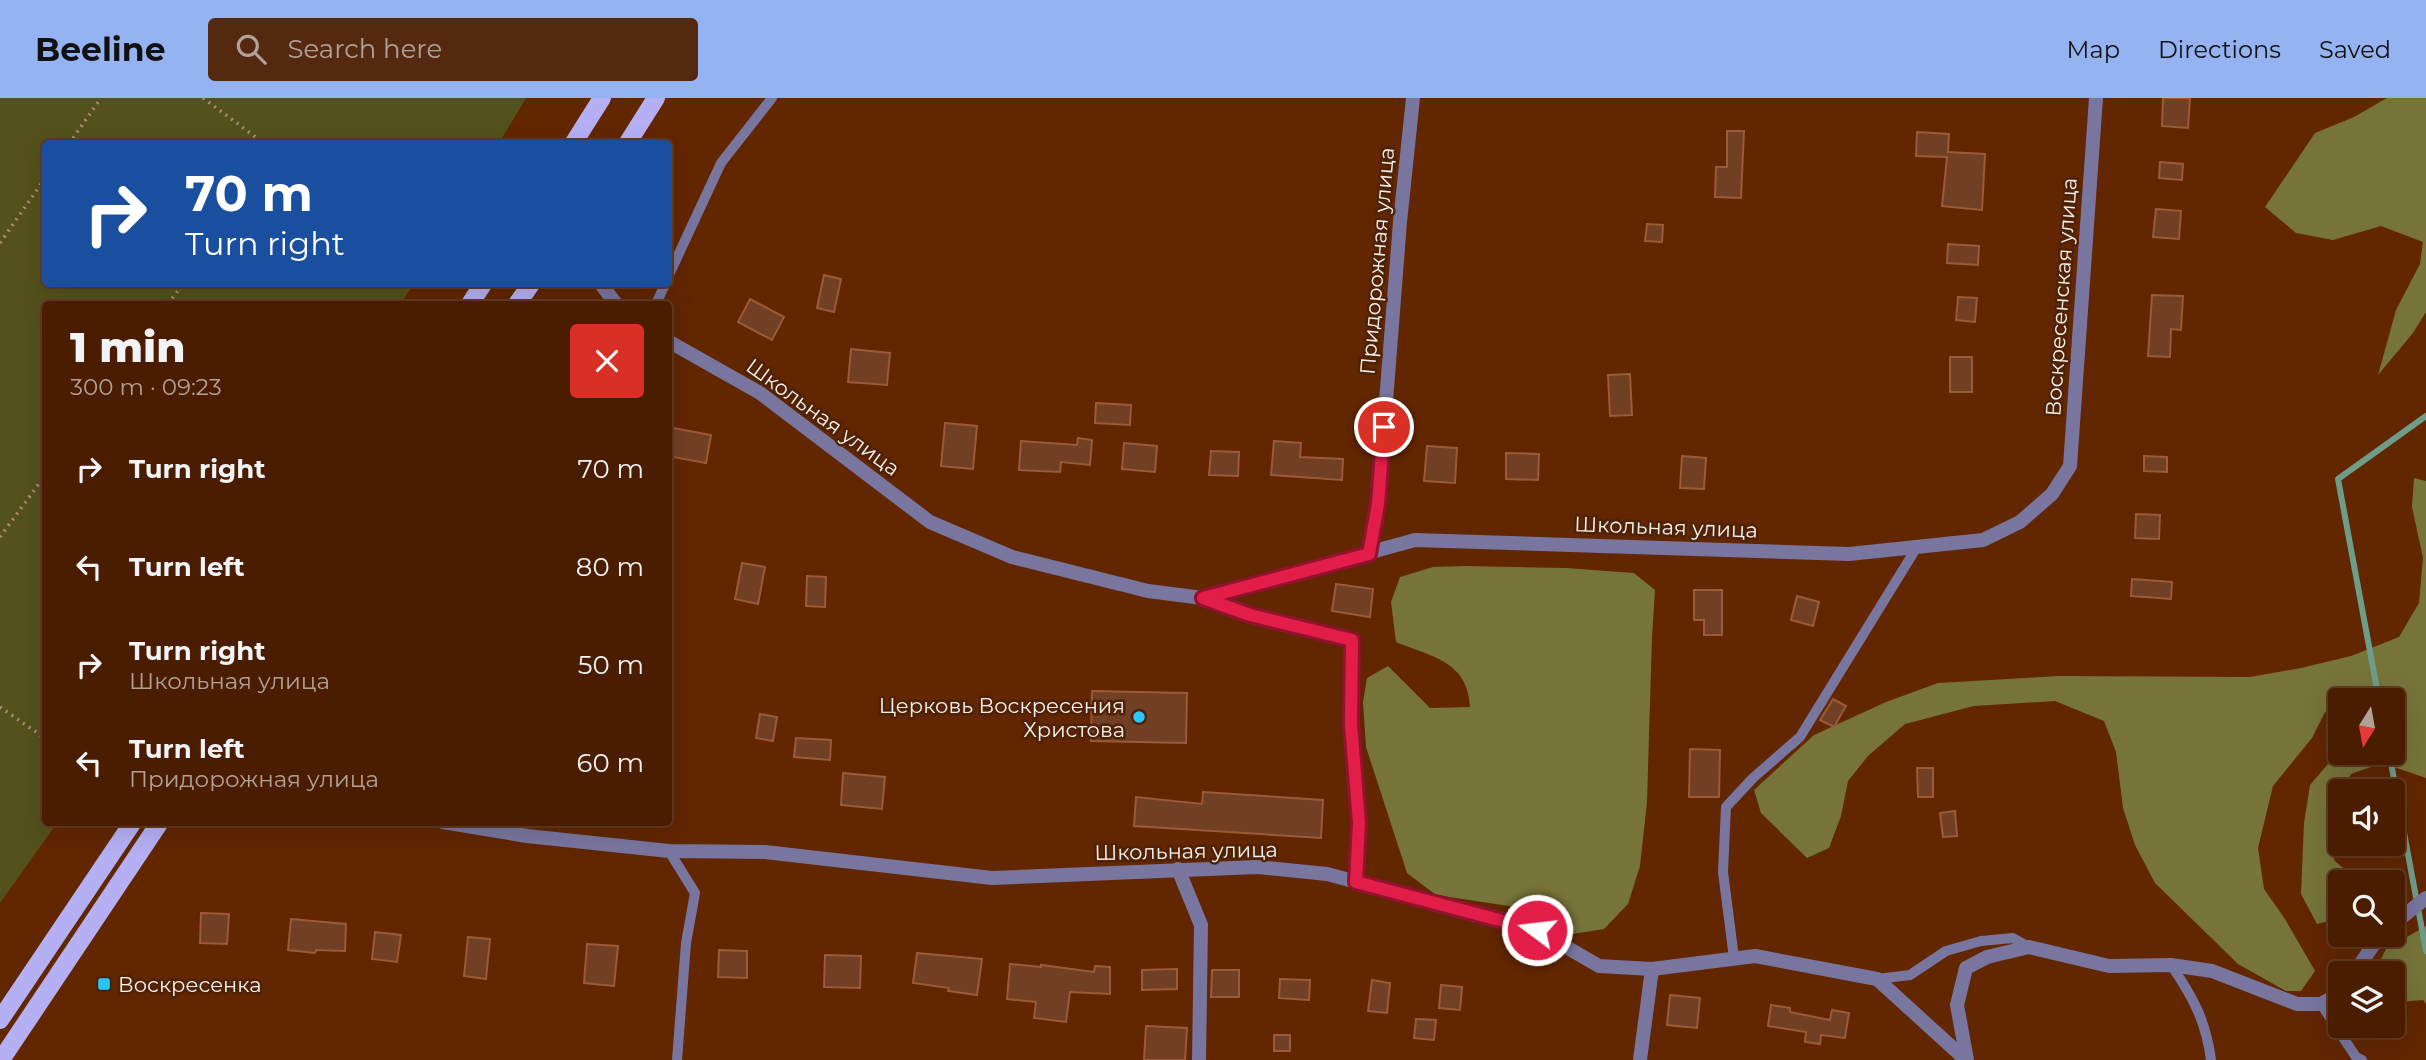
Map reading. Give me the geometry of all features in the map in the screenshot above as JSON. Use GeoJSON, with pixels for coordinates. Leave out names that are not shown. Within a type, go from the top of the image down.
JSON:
{"type":"FeatureCollection","features":[{"type":"Feature","properties":{"kind":"main road"},"geometry":{"type":"LineString","coordinates":[[576,140],[602,98]]}},
{"type":"Feature","properties":{"kind":"main road"},"geometry":{"type":"LineString","coordinates":[[630,140],[656,98]]}},
{"type":"Feature","properties":{"kind":"main road"},"geometry":{"type":"LineString","coordinates":[[0,1020],[130,826]]}},
{"type":"Feature","properties":{"kind":"main road"},"geometry":{"type":"LineString","coordinates":[[1,1060],[157,826]]}},
{"type":"Feature","properties":{"kind":"street","name":"Придорожная улица"},"geometry":{"type":"LineString","coordinates":[[1369,554],[1378,504],[1400,222],[1413,98]]}},
{"type":"Feature","properties":{"kind":"street","name":"Воскресенская улица"},"geometry":{"type":"LineString","coordinates":[[2052,494],[2070,466],[2096,98]]}},
{"type":"Feature","properties":{"kind":"street","name":"Школьная улица"},"geometry":{"type":"LineString","coordinates":[[672,343],[760,393],[930,522],[1012,557],[1148,591],[1203,598],[1415,540],[1849,554],[1983,540],[2020,522],[2052,494]]}},
{"type":"Feature","properties":{"kind":"street"},"geometry":{"type":"LineString","coordinates":[[1203,598],[1250,615],[1352,640],[1351,724],[1359,823],[1356,882]]}},
{"type":"Feature","properties":{"kind":"street","name":"Школьная улица"},"geometry":{"type":"LineString","coordinates":[[467,826],[527,836],[669,851],[765,852],[992,877],[1257,867],[1326,874],[1537,930],[1600,966],[1652,969],[1755,956],[1877,979]]}},
{"type":"Feature","properties":{"kind":"street"},"geometry":{"type":"LineString","coordinates":[[1178,869],[1201,925],[1199,1060]]}},
{"type":"Feature","properties":{"kind":"street"},"geometry":{"type":"LineString","coordinates":[[2405,915],[2426,898]]}},
{"type":"Feature","properties":{"kind":"street"},"geometry":{"type":"LineString","coordinates":[[1966,1060],[1957,1005],[1965,968],[1987,957],[2029,947],[2109,966],[2171,965],[2212,971],[2297,1004],[2321,1004],[2328,1000]]}},
{"type":"Feature","properties":{"kind":"street"},"geometry":{"type":"LineString","coordinates":[[1640,1060],[1652,969]]}},
{"type":"Feature","properties":{"kind":"street"},"geometry":{"type":"LineString","coordinates":[[1877,979],[1966,1060]]}},
{"type":"Feature","properties":{"kind":"lane"},"geometry":{"type":"LineString","coordinates":[[672,268],[721,163],[772,98]]}},
{"type":"Feature","properties":{"kind":"lane"},"geometry":{"type":"LineString","coordinates":[[1734,958],[1723,872],[1726,807],[1753,778],[1800,737],[1917,547]]}},
{"type":"Feature","properties":{"kind":"lane"},"geometry":{"type":"LineString","coordinates":[[669,851],[695,893],[686,943],[677,1060]]}},
{"type":"Feature","properties":{"kind":"lane"},"geometry":{"type":"LineString","coordinates":[[1877,979],[1910,975],[1946,951],[1981,941],[2013,938],[2029,947]]}},
{"type":"Feature","properties":{"kind":"lane"},"geometry":{"type":"LineString","coordinates":[[2171,965],[2193,998],[2208,1035],[2211,1060]]}},
{"type":"Feature","properties":{"kind":"lane"},"geometry":{"type":"LineString","coordinates":[[2321,1004],[2356,1057],[2362,1060]]}},
{"type":"Feature","properties":{"kind":"path"},"geometry":{"type":"LineString","coordinates":[[72,140],[101,98]]}},
{"type":"Feature","properties":{"kind":"path"},"geometry":{"type":"LineString","coordinates":[[203,98],[260,140]]}},
{"type":"Feature","properties":{"kind":"path"},"geometry":{"type":"LineString","coordinates":[[0,243],[42,183]]}},
{"type":"Feature","properties":{"kind":"path"},"geometry":{"type":"LineString","coordinates":[[0,537],[42,479]]}},
{"type":"Feature","properties":{"kind":"path"},"geometry":{"type":"LineString","coordinates":[[0,707],[42,736]]}},
{"type":"Feature","properties":{"kind":"shaded area"},"geometry":{"type":"Polygon","coordinates":[[[0,98],[526,98],[501,140],[42,140],[42,287],[412,287],[402,301],[42,301],[42,826],[55,826],[0,903],[0,98]]]}},
{"type":"Feature","properties":{"kind":"shaded area"},"geometry":{"type":"Polygon","coordinates":[[[2387,98],[2426,98],[2426,312],[2413,333],[2378,375],[2396,310],[2420,264],[2423,242],[2381,226],[2333,240],[2296,233],[2265,207],[2315,133],[2354,117],[2387,98]]]}},
{"type":"Feature","properties":{"kind":"shaded area"},"geometry":{"type":"Polygon","coordinates":[[[2414,478],[2426,481],[2426,778],[2388,765],[2405,765],[2405,688],[2328,688],[2328,710],[2312,738],[2273,786],[2258,848],[2264,889],[2315,971],[2301,991],[2286,991],[2238,964],[2155,883],[2135,845],[2123,808],[2116,752],[2104,721],[2055,701],[1974,706],[1905,724],[1868,756],[1848,781],[1841,816],[1829,848],[1807,858],[1761,813],[1754,790],[1814,735],[1886,702],[1938,683],[2059,676],[2250,677],[2351,656],[2399,637],[2419,603],[2423,558],[2412,507],[2414,478]]]}},
{"type":"Feature","properties":{"kind":"shaded area"},"geometry":{"type":"Polygon","coordinates":[[[1433,567],[1566,568],[1634,573],[1655,590],[1647,802],[1640,866],[1628,904],[1604,929],[1572,934],[1522,908],[1436,895],[1407,873],[1366,747],[1363,702],[1367,678],[1388,666],[1430,708],[1470,707],[1468,692],[1455,670],[1435,657],[1396,642],[1391,602],[1400,577],[1433,567]]]}},
{"type":"Feature","properties":{"kind":"shaded area"},"geometry":{"type":"Polygon","coordinates":[[[2328,764],[2376,765],[2351,774],[2348,779],[2328,779],[2328,856],[2334,856],[2334,860],[2345,870],[2328,870],[2328,921],[2317,924],[2301,894],[2304,823],[2310,785],[2328,764]]]}},
{"type":"Feature","properties":{"kind":"shaded area"},"geometry":{"type":"Polygon","coordinates":[[[2426,926],[2426,1004],[2423,1000],[2405,1002],[2405,961],[2380,961],[2389,947],[2405,947],[2405,938],[2426,926]]]}},
{"type":"Feature","properties":{"kind":"building"},"geometry":{"type":"Polygon","coordinates":[[[2163,98],[2190,98],[2188,128],[2162,126],[2163,98]]]}},
{"type":"Feature","properties":{"kind":"building"},"geometry":{"type":"Polygon","coordinates":[[[1727,131],[1744,131],[1741,198],[1715,197],[1716,167],[1727,167],[1727,131]]]}},
{"type":"Feature","properties":{"kind":"building"},"geometry":{"type":"Polygon","coordinates":[[[1917,132],[1949,134],[1948,152],[1985,154],[1982,210],[1942,206],[1947,157],[1916,156],[1917,132]]]}},
{"type":"Feature","properties":{"kind":"building"},"geometry":{"type":"Polygon","coordinates":[[[2160,162],[2183,164],[2182,180],[2159,178],[2160,162]]]}},
{"type":"Feature","properties":{"kind":"building"},"geometry":{"type":"Polygon","coordinates":[[[2156,209],[2181,211],[2179,239],[2153,237],[2156,209]]]}},
{"type":"Feature","properties":{"kind":"building"},"geometry":{"type":"Polygon","coordinates":[[[1647,224],[1663,225],[1662,242],[1645,241],[1647,224]]]}},
{"type":"Feature","properties":{"kind":"building"},"geometry":{"type":"Polygon","coordinates":[[[1948,244],[1979,246],[1978,265],[1947,263],[1948,244]]]}},
{"type":"Feature","properties":{"kind":"building"},"geometry":{"type":"Polygon","coordinates":[[[824,275],[841,279],[834,312],[817,308],[824,275]]]}},
{"type":"Feature","properties":{"kind":"building"},"geometry":{"type":"Polygon","coordinates":[[[2152,295],[2183,296],[2181,330],[2171,329],[2170,357],[2148,356],[2152,295]]]}},
{"type":"Feature","properties":{"kind":"building"},"geometry":{"type":"Polygon","coordinates":[[[1958,297],[1977,298],[1975,322],[1956,320],[1958,297]]]}},
{"type":"Feature","properties":{"kind":"building"},"geometry":{"type":"Polygon","coordinates":[[[750,299],[784,317],[772,340],[738,322],[750,299]]]}},
{"type":"Feature","properties":{"kind":"building"},"geometry":{"type":"Polygon","coordinates":[[[851,349],[890,353],[887,385],[848,382],[851,349]]]}},
{"type":"Feature","properties":{"kind":"building"},"geometry":{"type":"Polygon","coordinates":[[[1950,357],[1972,357],[1972,392],[1950,392],[1950,357]]]}},
{"type":"Feature","properties":{"kind":"building"},"geometry":{"type":"Polygon","coordinates":[[[1630,374],[1632,415],[1610,416],[1608,375],[1630,374]]]}},
{"type":"Feature","properties":{"kind":"building"},"geometry":{"type":"Polygon","coordinates":[[[1096,403],[1131,405],[1130,425],[1095,423],[1096,403]]]}},
{"type":"Feature","properties":{"kind":"building"},"geometry":{"type":"Polygon","coordinates":[[[945,423],[977,426],[973,469],[941,466],[945,423]]]}},
{"type":"Feature","properties":{"kind":"building"},"geometry":{"type":"Polygon","coordinates":[[[672,428],[711,435],[706,463],[672,457],[672,428]]]}},
{"type":"Feature","properties":{"kind":"building"},"geometry":{"type":"Polygon","coordinates":[[[1078,438],[1092,440],[1090,465],[1061,462],[1060,472],[1019,470],[1021,441],[1077,445],[1078,438]]]}},
{"type":"Feature","properties":{"kind":"building"},"geometry":{"type":"Polygon","coordinates":[[[1274,441],[1301,443],[1300,457],[1343,459],[1342,480],[1271,475],[1274,441]]]}},
{"type":"Feature","properties":{"kind":"building"},"geometry":{"type":"Polygon","coordinates":[[[1124,443],[1157,446],[1155,472],[1122,469],[1124,443]]]}},
{"type":"Feature","properties":{"kind":"building"},"geometry":{"type":"Polygon","coordinates":[[[1427,446],[1457,448],[1455,483],[1424,481],[1427,446]]]}},
{"type":"Feature","properties":{"kind":"building"},"geometry":{"type":"Polygon","coordinates":[[[1211,451],[1239,452],[1238,476],[1209,475],[1211,451]]]}},
{"type":"Feature","properties":{"kind":"building"},"geometry":{"type":"Polygon","coordinates":[[[1506,453],[1539,454],[1538,480],[1506,479],[1506,453]]]}},
{"type":"Feature","properties":{"kind":"building"},"geometry":{"type":"Polygon","coordinates":[[[1682,456],[1706,458],[1704,489],[1680,488],[1682,456]]]}},
{"type":"Feature","properties":{"kind":"building"},"geometry":{"type":"Polygon","coordinates":[[[2144,456],[2167,457],[2167,472],[2144,471],[2144,456]]]}},
{"type":"Feature","properties":{"kind":"building"},"geometry":{"type":"Polygon","coordinates":[[[2136,514],[2160,515],[2159,539],[2135,538],[2136,514]]]}},
{"type":"Feature","properties":{"kind":"building"},"geometry":{"type":"Polygon","coordinates":[[[742,563],[765,567],[758,604],[735,599],[742,563]]]}},
{"type":"Feature","properties":{"kind":"building"},"geometry":{"type":"Polygon","coordinates":[[[807,576],[826,577],[825,607],[806,606],[807,576]]]}},
{"type":"Feature","properties":{"kind":"building"},"geometry":{"type":"Polygon","coordinates":[[[2132,579],[2172,582],[2171,599],[2131,596],[2132,579]]]}},
{"type":"Feature","properties":{"kind":"building"},"geometry":{"type":"Polygon","coordinates":[[[1336,584],[1373,589],[1370,617],[1332,611],[1336,584]]]}},
{"type":"Feature","properties":{"kind":"building"},"geometry":{"type":"Polygon","coordinates":[[[1694,590],[1722,590],[1722,635],[1704,635],[1704,620],[1694,620],[1694,590]]]}},
{"type":"Feature","properties":{"kind":"building"},"geometry":{"type":"Polygon","coordinates":[[[1797,596],[1819,602],[1813,626],[1791,620],[1797,596]]]}},
{"type":"Feature","properties":{"kind":"building","name":"Церковь Воскресения Христова"},"geometry":{"type":"Polygon","coordinates":[[[1092,691],[1187,693],[1186,743],[1091,741],[1092,691]]]}},
{"type":"Feature","properties":{"kind":"building"},"geometry":{"type":"Polygon","coordinates":[[[1833,699],[1846,706],[1834,727],[1820,720],[1833,699]]]}},
{"type":"Feature","properties":{"kind":"building"},"geometry":{"type":"Polygon","coordinates":[[[760,714],[777,717],[773,741],[756,738],[760,714]]]}},
{"type":"Feature","properties":{"kind":"building"},"geometry":{"type":"Polygon","coordinates":[[[796,738],[831,740],[830,760],[794,757],[796,738]]]}},
{"type":"Feature","properties":{"kind":"building"},"geometry":{"type":"Polygon","coordinates":[[[1690,749],[1720,750],[1719,797],[1689,797],[1690,749]]]}},
{"type":"Feature","properties":{"kind":"building"},"geometry":{"type":"Polygon","coordinates":[[[1917,768],[1933,768],[1933,797],[1918,797],[1917,768]]]}},
{"type":"Feature","properties":{"kind":"building"},"geometry":{"type":"Polygon","coordinates":[[[843,773],[885,777],[882,809],[841,805],[843,773]]]}},
{"type":"Feature","properties":{"kind":"building"},"geometry":{"type":"Polygon","coordinates":[[[1203,792],[1323,800],[1321,838],[1134,826],[1136,797],[1202,804],[1203,792]]]}},
{"type":"Feature","properties":{"kind":"building"},"geometry":{"type":"Polygon","coordinates":[[[1955,811],[1957,836],[1943,837],[1940,813],[1955,811]]]}},
{"type":"Feature","properties":{"kind":"building"},"geometry":{"type":"Polygon","coordinates":[[[201,913],[229,914],[227,944],[200,943],[201,913]]]}},
{"type":"Feature","properties":{"kind":"building"},"geometry":{"type":"Polygon","coordinates":[[[291,919],[346,924],[345,951],[316,950],[315,953],[288,950],[291,919]]]}},
{"type":"Feature","properties":{"kind":"building"},"geometry":{"type":"Polygon","coordinates":[[[375,932],[401,935],[397,962],[372,959],[375,932]]]}},
{"type":"Feature","properties":{"kind":"building"},"geometry":{"type":"Polygon","coordinates":[[[468,937],[490,939],[486,979],[464,976],[468,937]]]}},
{"type":"Feature","properties":{"kind":"building"},"geometry":{"type":"Polygon","coordinates":[[[587,944],[618,946],[614,986],[584,983],[587,944]]]}},
{"type":"Feature","properties":{"kind":"building"},"geometry":{"type":"Polygon","coordinates":[[[719,950],[747,951],[747,978],[718,977],[719,950]]]}},
{"type":"Feature","properties":{"kind":"building"},"geometry":{"type":"Polygon","coordinates":[[[917,953],[982,959],[977,995],[913,983],[917,953]]]}},
{"type":"Feature","properties":{"kind":"building"},"geometry":{"type":"Polygon","coordinates":[[[825,955],[861,956],[860,988],[824,987],[825,955]]]}},
{"type":"Feature","properties":{"kind":"building"},"geometry":{"type":"Polygon","coordinates":[[[1010,964],[1094,972],[1095,966],[1110,967],[1110,994],[1070,992],[1066,1022],[1034,1018],[1036,1002],[1007,999],[1010,964]]]}},
{"type":"Feature","properties":{"kind":"building"},"geometry":{"type":"Polygon","coordinates":[[[1177,969],[1177,989],[1142,990],[1142,970],[1177,969]]]}},
{"type":"Feature","properties":{"kind":"building"},"geometry":{"type":"Polygon","coordinates":[[[1212,970],[1239,970],[1239,997],[1211,997],[1212,970]]]}},
{"type":"Feature","properties":{"kind":"building"},"geometry":{"type":"Polygon","coordinates":[[[1280,979],[1310,980],[1309,1000],[1279,998],[1280,979]]]}},
{"type":"Feature","properties":{"kind":"building"},"geometry":{"type":"Polygon","coordinates":[[[1372,980],[1390,983],[1387,1013],[1368,1011],[1372,980]]]}},
{"type":"Feature","properties":{"kind":"building"},"geometry":{"type":"Polygon","coordinates":[[[1441,985],[1462,987],[1460,1010],[1439,1008],[1441,985]]]}},
{"type":"Feature","properties":{"kind":"building"},"geometry":{"type":"Polygon","coordinates":[[[1670,995],[1700,998],[1697,1028],[1667,1025],[1670,995]]]}},
{"type":"Feature","properties":{"kind":"building"},"geometry":{"type":"Polygon","coordinates":[[[1771,1005],[1790,1008],[1790,1012],[1830,1020],[1832,1010],[1849,1013],[1845,1038],[1821,1035],[1820,1044],[1805,1042],[1806,1032],[1768,1026],[1771,1005]]]}},
{"type":"Feature","properties":{"kind":"building"},"geometry":{"type":"Polygon","coordinates":[[[1416,1019],[1436,1020],[1434,1040],[1414,1038],[1416,1019]]]}},
{"type":"Feature","properties":{"kind":"building"},"geometry":{"type":"Polygon","coordinates":[[[1146,1026],[1187,1028],[1185,1060],[1144,1060],[1146,1026]]]}},
{"type":"Feature","properties":{"kind":"building"},"geometry":{"type":"Polygon","coordinates":[[[1274,1035],[1290,1035],[1290,1051],[1274,1051],[1274,1035]]]}},
{"type":"Feature","properties":{"kind":"waterway"},"geometry":{"type":"LineString","coordinates":[[2377,688],[2338,479],[2426,416]]}},
{"type":"Feature","properties":{"kind":"waterway"},"geometry":{"type":"LineString","coordinates":[[2391,765],[2426,951]]}},
{"type":"Feature","properties":{"kind":"place","name":"Церковь Воскресения Христова"},"geometry":{"type":"Point","coordinates":[1139,717]}},
{"type":"Feature","properties":{"kind":"place","name":"Воскресенка"},"geometry":{"type":"Point","coordinates":[104,984]}},
{"type":"Feature","properties":{"kind":"route"},"geometry":{"type":"LineString","coordinates":[[1384,427],[1378,504],[1369,554],[1203,598],[1250,615],[1352,640],[1351,724],[1359,823],[1356,882],[1537,930]]}}]}
